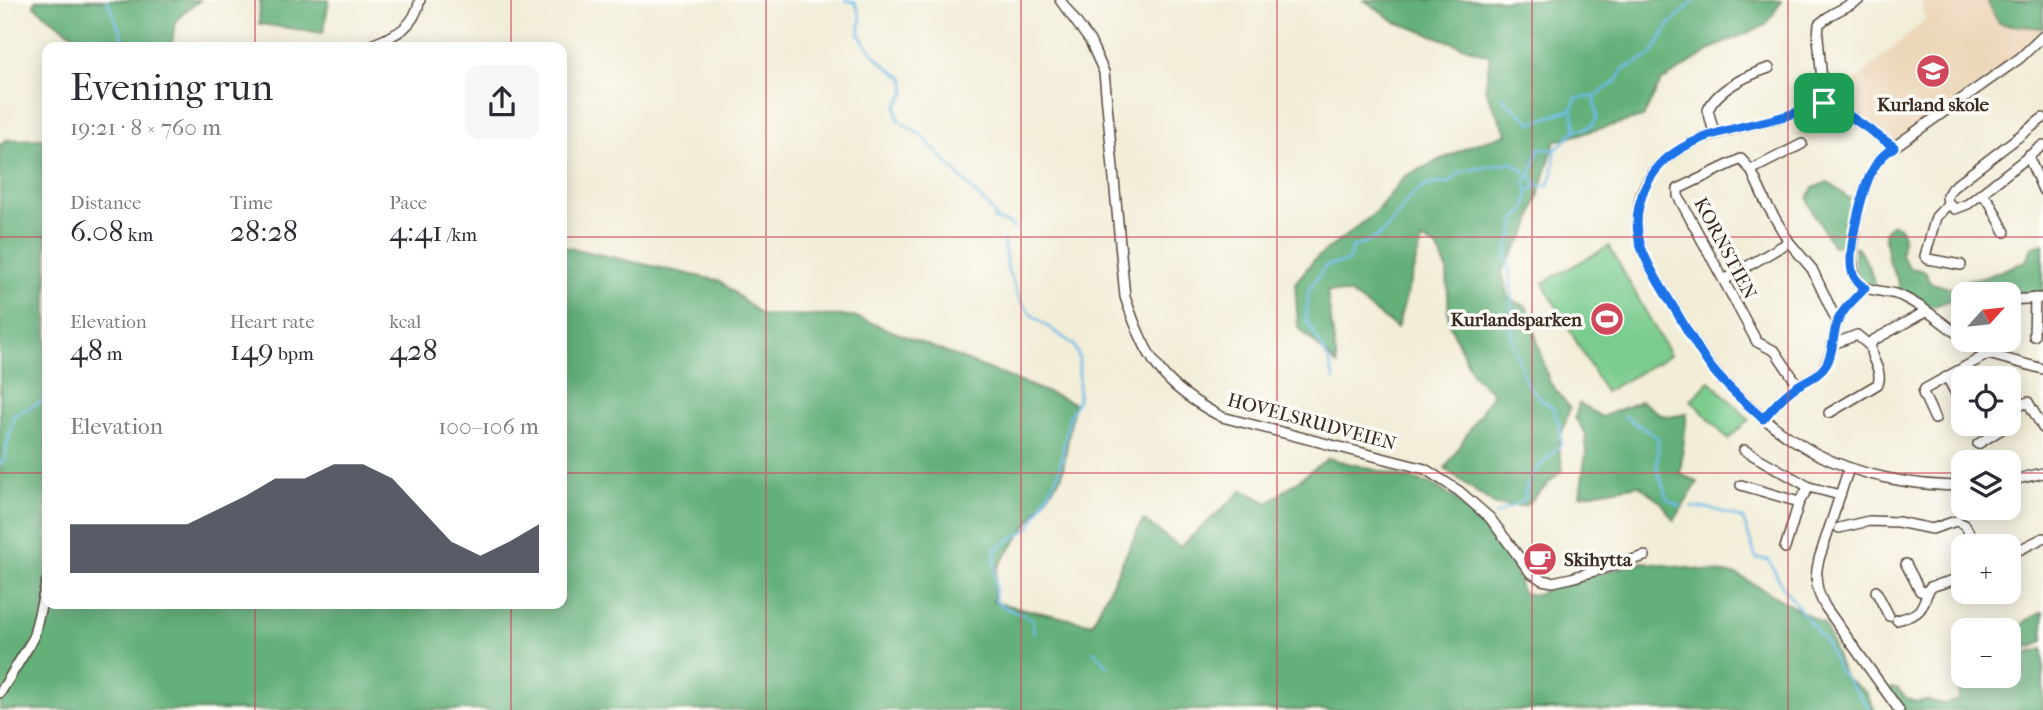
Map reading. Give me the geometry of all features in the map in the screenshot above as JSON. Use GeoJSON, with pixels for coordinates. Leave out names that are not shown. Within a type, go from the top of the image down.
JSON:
{"type":"FeatureCollection","features":[{"type":"Feature","properties":{"kind":"street"},"geometry":{"type":"LineString","coordinates":[[378,42],[410,25],[417,14],[420,0]]}},
{"type":"Feature","properties":{"kind":"street","name":"HOVELSRUDVEIEN"},"geometry":{"type":"LineString","coordinates":[[1060,0],[1090,41],[1104,72],[1125,298],[1148,354],[1175,389],[1222,417],[1425,469],[1459,491],[1490,519],[1530,572],[1542,580],[1553,582],[1571,578],[1645,556]]}},
{"type":"Feature","properties":{"kind":"street"},"geometry":{"type":"LineString","coordinates":[[1824,103],[1819,58],[1819,24],[1859,0]]}},
{"type":"Feature","properties":{"kind":"street"},"geometry":{"type":"LineString","coordinates":[[1951,330],[1903,296],[1865,288],[1857,282],[1852,270],[1856,226],[1869,177],[1876,163],[1894,147],[2021,58],[2043,36]]}},
{"type":"Feature","properties":{"kind":"street"},"geometry":{"type":"LineString","coordinates":[[1714,133],[1708,110],[1712,101],[1747,77],[1769,68]]}},
{"type":"Feature","properties":{"kind":"street"},"geometry":{"type":"LineString","coordinates":[[1894,147],[1847,114],[1824,103],[1777,118],[1714,133],[1672,155],[1648,180],[1640,198],[1637,223],[1640,245],[1649,265],[1711,368],[1763,419],[1813,452],[1849,468],[1909,482],[1951,485]]}},
{"type":"Feature","properties":{"kind":"street"},"geometry":{"type":"LineString","coordinates":[[2043,118],[1952,188],[1947,196],[1948,204],[1955,209],[1961,208],[2043,145]]}},
{"type":"Feature","properties":{"kind":"street"},"geometry":{"type":"LineString","coordinates":[[1802,144],[1751,170],[1766,203],[1789,242],[1812,269],[1838,322]]}},
{"type":"Feature","properties":{"kind":"street"},"geometry":{"type":"LineString","coordinates":[[2028,156],[2043,190]]}},
{"type":"Feature","properties":{"kind":"street","name":"KORNSTIEN"},"geometry":{"type":"LineString","coordinates":[[1751,170],[1741,159],[1678,189],[1678,196],[1757,342],[1775,351],[1798,385]]}},
{"type":"Feature","properties":{"kind":"street"},"geometry":{"type":"LineString","coordinates":[[1982,194],[1990,203],[2005,232]]}},
{"type":"Feature","properties":{"kind":"street"},"geometry":{"type":"LineString","coordinates":[[1948,204],[1936,217],[1925,256],[1928,259],[1961,265]]}},
{"type":"Feature","properties":{"kind":"street"},"geometry":{"type":"LineString","coordinates":[[1724,280],[1789,242]]}},
{"type":"Feature","properties":{"kind":"street"},"geometry":{"type":"LineString","coordinates":[[1763,419],[1798,385],[1816,376],[1826,365],[1838,322],[1847,306],[1865,288]]}},
{"type":"Feature","properties":{"kind":"street"},"geometry":{"type":"LineString","coordinates":[[2021,299],[2039,298],[2034,336]]}},
{"type":"Feature","properties":{"kind":"street"},"geometry":{"type":"LineString","coordinates":[[1829,412],[1878,384],[1881,373],[1870,351],[1876,338],[1925,312]]}},
{"type":"Feature","properties":{"kind":"street"},"geometry":{"type":"LineString","coordinates":[[1833,344],[1857,335],[1870,346]]}},
{"type":"Feature","properties":{"kind":"street"},"geometry":{"type":"LineString","coordinates":[[1985,352],[2043,369]]}},
{"type":"Feature","properties":{"kind":"street"},"geometry":{"type":"LineString","coordinates":[[1935,419],[1923,393],[1929,386],[1988,354]]}},
{"type":"Feature","properties":{"kind":"street"},"geometry":{"type":"LineString","coordinates":[[1947,377],[1951,385]]}},
{"type":"Feature","properties":{"kind":"street"},"geometry":{"type":"LineString","coordinates":[[2021,405],[2028,402],[2043,428]]}},
{"type":"Feature","properties":{"kind":"street"},"geometry":{"type":"LineString","coordinates":[[1978,444],[1991,436]]}},
{"type":"Feature","properties":{"kind":"street"},"geometry":{"type":"LineString","coordinates":[[1744,450],[1809,487],[1840,495]]}},
{"type":"Feature","properties":{"kind":"street"},"geometry":{"type":"LineString","coordinates":[[1849,468],[1819,559],[1816,572],[1817,590],[1826,608],[1899,710]]}},
{"type":"Feature","properties":{"kind":"street"},"geometry":{"type":"LineString","coordinates":[[2021,478],[2043,473]]}},
{"type":"Feature","properties":{"kind":"street"},"geometry":{"type":"LineString","coordinates":[[1741,485],[1800,502]]}},
{"type":"Feature","properties":{"kind":"street"},"geometry":{"type":"LineString","coordinates":[[1785,548],[1800,502],[1809,487]]}},
{"type":"Feature","properties":{"kind":"street"},"geometry":{"type":"LineString","coordinates":[[1839,528],[1883,521],[1932,528],[1956,521],[1965,525],[1970,534]]}},
{"type":"Feature","properties":{"kind":"street"},"geometry":{"type":"LineString","coordinates":[[2021,549],[2043,538]]}},
{"type":"Feature","properties":{"kind":"street"},"geometry":{"type":"LineString","coordinates":[[1906,564],[1920,591],[1951,582]]}},
{"type":"Feature","properties":{"kind":"street"},"geometry":{"type":"LineString","coordinates":[[1876,591],[1893,618],[1914,614],[1924,608],[1929,590]]}},
{"type":"Feature","properties":{"kind":"street"},"geometry":{"type":"LineString","coordinates":[[0,693],[33,639],[42,602]]}},
{"type":"Feature","properties":{"kind":"shaded area","name":"Kurland skole"},"geometry":{"type":"Polygon","coordinates":[[[1920,0],[2014,0],[2043,22],[2043,32],[2028,50],[1896,143],[1837,97],[1926,19],[1920,0]]]}},
{"type":"Feature","properties":{"kind":"green space"},"geometry":{"type":"Polygon","coordinates":[[[35,0],[200,0],[178,19],[173,42],[83,42],[34,6],[35,0]]]}},
{"type":"Feature","properties":{"kind":"green space"},"geometry":{"type":"Polygon","coordinates":[[[260,0],[329,0],[323,33],[259,24],[260,0]]]}},
{"type":"Feature","properties":{"kind":"green space"},"geometry":{"type":"Polygon","coordinates":[[[1364,0],[1782,0],[1766,25],[1715,47],[1661,82],[1643,117],[1555,141],[1528,230],[1502,271],[1508,298],[1527,307],[1549,381],[1570,408],[1558,445],[1563,469],[1525,506],[1495,505],[1445,469],[1493,393],[1473,375],[1449,323],[1447,269],[1437,247],[1422,240],[1397,328],[1351,294],[1327,291],[1337,365],[1298,327],[1295,283],[1314,260],[1374,214],[1405,176],[1475,144],[1507,134],[1485,90],[1490,56],[1396,22],[1364,0]]]}},
{"type":"Feature","properties":{"kind":"green space"},"geometry":{"type":"Polygon","coordinates":[[[1988,0],[2043,0],[2043,28],[2000,24],[1989,7],[1988,0]]]}},
{"type":"Feature","properties":{"kind":"green space"},"geometry":{"type":"Polygon","coordinates":[[[42,139],[42,609],[567,609],[567,247],[720,281],[761,315],[854,316],[1074,403],[1062,475],[997,568],[993,602],[1092,624],[1143,520],[1180,547],[1243,490],[1268,503],[1328,458],[1431,484],[1477,512],[1515,568],[1522,593],[1536,595],[1553,586],[1643,562],[1738,575],[1825,625],[1844,677],[1865,692],[1875,710],[0,710],[0,145],[6,140],[42,139]]]}},
{"type":"Feature","properties":{"kind":"green space"},"geometry":{"type":"Polygon","coordinates":[[[1862,181],[1866,184],[1848,245],[1833,246],[1810,207],[1808,198],[1813,188],[1828,182],[1851,200],[1862,181]]]}},
{"type":"Feature","properties":{"kind":"green space"},"geometry":{"type":"Polygon","coordinates":[[[1894,224],[1901,228],[1901,254],[1909,268],[1925,271],[1929,282],[1951,287],[1951,300],[1929,308],[1899,294],[1899,283],[1888,259],[1884,233],[1894,224]]]}},
{"type":"Feature","properties":{"kind":"green space"},"geometry":{"type":"Polygon","coordinates":[[[2043,244],[2043,293],[2021,294],[2021,282],[1963,282],[1983,278],[2026,261],[2032,247],[2043,244]]]}},
{"type":"Feature","properties":{"kind":"green space","name":"Kurlandsparken"},"geometry":{"type":"Polygon","coordinates":[[[1609,246],[1670,355],[1605,392],[1543,283],[1609,246]]]}},
{"type":"Feature","properties":{"kind":"green space"},"geometry":{"type":"Polygon","coordinates":[[[1854,247],[1858,248],[1866,262],[1874,287],[1860,283],[1855,270],[1854,247]]]}},
{"type":"Feature","properties":{"kind":"green space"},"geometry":{"type":"Polygon","coordinates":[[[1710,381],[1749,420],[1728,439],[1691,400],[1710,381]]]}},
{"type":"Feature","properties":{"kind":"green space"},"geometry":{"type":"Polygon","coordinates":[[[1641,401],[1662,415],[1687,413],[1680,474],[1698,482],[1674,521],[1662,503],[1639,485],[1580,495],[1586,434],[1575,418],[1579,403],[1602,417],[1641,401]]]}},
{"type":"Feature","properties":{"kind":"green space"},"geometry":{"type":"Polygon","coordinates":[[[2043,612],[2043,641],[2035,646],[2021,648],[2021,626],[2027,620],[2043,612]]]}},
{"type":"Feature","properties":{"kind":"green space"},"geometry":{"type":"Polygon","coordinates":[[[2043,649],[2043,710],[1903,710],[1891,692],[1891,688],[1897,688],[1906,698],[1916,702],[1926,700],[1944,704],[1959,700],[1960,688],[2021,688],[2021,655],[2043,649]]]}},
{"type":"Feature","properties":{"kind":"waterway"},"geometry":{"type":"LineString","coordinates":[[107,0],[125,42]]}},
{"type":"Feature","properties":{"kind":"waterway"},"geometry":{"type":"LineString","coordinates":[[845,0],[855,2],[861,18],[859,35],[864,42],[884,64],[904,78],[906,92],[896,107],[899,121],[921,135],[995,214],[993,219],[1011,224],[1013,229]]}},
{"type":"Feature","properties":{"kind":"waterway"},"geometry":{"type":"LineString","coordinates":[[1495,515],[1524,500],[1528,483],[1562,443],[1553,408],[1526,383],[1512,338],[1511,283],[1506,249],[1513,235],[1516,218],[1525,210],[1528,193],[1525,179],[1531,176],[1539,148],[1555,150],[1576,130],[1572,109],[1576,98],[1594,97],[1618,80],[1623,69],[1651,56],[1669,25],[1695,0]]}},
{"type":"Feature","properties":{"kind":"waterway"},"geometry":{"type":"LineString","coordinates":[[1501,97],[1532,123],[1572,109]]}},
{"type":"Feature","properties":{"kind":"waterway"},"geometry":{"type":"LineString","coordinates":[[1576,130],[1591,127],[1597,118],[1594,98]]}},
{"type":"Feature","properties":{"kind":"waterway"},"geometry":{"type":"LineString","coordinates":[[1528,193],[1537,185],[1548,186],[1553,173],[1555,150]]}},
{"type":"Feature","properties":{"kind":"waterway"},"geometry":{"type":"LineString","coordinates":[[1334,380],[1330,363],[1306,319],[1309,290],[1326,265],[1348,262],[1352,248],[1382,233],[1416,192],[1435,184],[1450,183],[1460,172],[1512,162],[1531,176],[1537,185]]}},
{"type":"Feature","properties":{"kind":"waterway"},"geometry":{"type":"LineString","coordinates":[[1003,241],[1008,270],[1021,302],[1033,316],[1074,345],[1079,358],[1078,400],[1070,415],[1059,473],[1029,529],[995,549],[995,600],[1032,619],[1034,633]]}},
{"type":"Feature","properties":{"kind":"waterway"},"geometry":{"type":"LineString","coordinates":[[0,464],[4,460],[14,415],[42,401]]}},
{"type":"Feature","properties":{"kind":"waterway"},"geometry":{"type":"LineString","coordinates":[[1624,416],[1658,438],[1657,468],[1667,499],[1681,507]]}},
{"type":"Feature","properties":{"kind":"waterway"},"geometry":{"type":"LineString","coordinates":[[1692,507],[1713,509],[1743,519],[1756,558],[1769,560],[1782,586],[1826,643],[1838,669],[1871,710]]}},
{"type":"Feature","properties":{"kind":"waterway"},"geometry":{"type":"LineString","coordinates":[[1094,651],[1108,666]]}},
{"type":"Feature","properties":{"kind":"place","name":"Kurland skole"},"geometry":{"type":"Point","coordinates":[1933,71]}},
{"type":"Feature","properties":{"kind":"place","name":"Kurlandsparken"},"geometry":{"type":"Point","coordinates":[1607,319]}},
{"type":"Feature","properties":{"kind":"place","name":"Skihytta"},"geometry":{"type":"Point","coordinates":[1540,559]}},
{"type":"Feature","properties":{"kind":"route"},"geometry":{"type":"LineString","coordinates":[[1824,103],[1847,114],[1894,147],[1876,163],[1869,177],[1856,226],[1852,270],[1857,282],[1865,288],[1847,306],[1838,322],[1826,365],[1816,376],[1798,385],[1763,419],[1711,368],[1649,265],[1640,245],[1637,223],[1640,198],[1648,180],[1658,168],[1690,144],[1714,133],[1800,112],[1824,103]]}}]}
